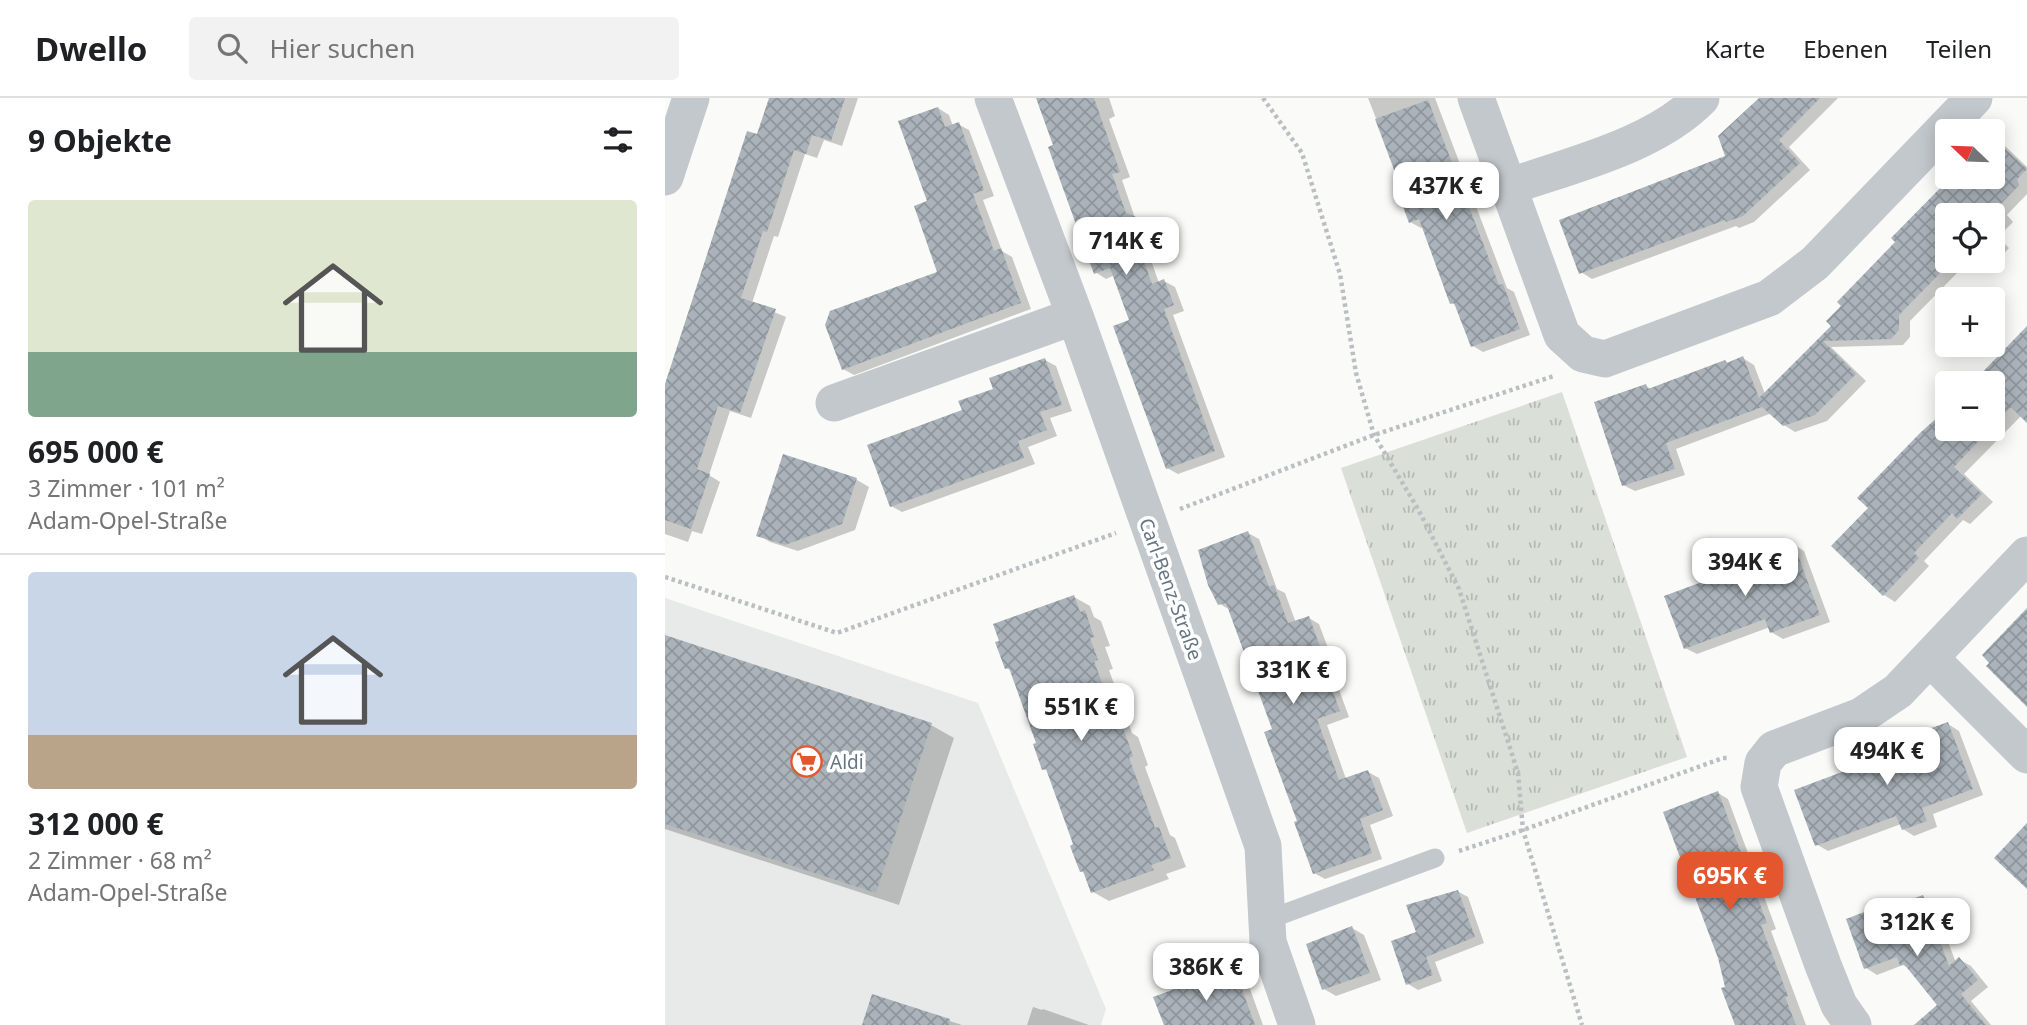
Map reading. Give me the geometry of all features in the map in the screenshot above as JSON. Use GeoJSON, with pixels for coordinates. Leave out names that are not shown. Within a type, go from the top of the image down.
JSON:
{"type":"FeatureCollection","features":[{"type":"Feature","properties":{"kind":"street"},"geometry":{"type":"LineString","coordinates":[[665,177],[691,98]]}},
{"type":"Feature","properties":{"kind":"street","name":"Carl-Benz-Straße"},"geometry":{"type":"LineString","coordinates":[[993,98],[1075,316],[1263,846],[1268,942],[1297,1025]]}},
{"type":"Feature","properties":{"kind":"street"},"geometry":{"type":"LineString","coordinates":[[1476,98],[1562,335],[1583,354],[1605,359],[1769,298],[1815,263],[1974,98]]}},
{"type":"Feature","properties":{"kind":"street"},"geometry":{"type":"LineString","coordinates":[[1508,187],[1644,139],[1690,109],[1701,98]]}},
{"type":"Feature","properties":{"kind":"street"},"geometry":{"type":"LineString","coordinates":[[834,403],[1075,316]]}},
{"type":"Feature","properties":{"kind":"street"},"geometry":{"type":"LineString","coordinates":[[1853,1025],[1839,1004],[1823,965],[1759,787],[1763,763],[1774,749],[1861,716],[1898,691],[2027,555]]}},
{"type":"Feature","properties":{"kind":"street"},"geometry":{"type":"LineString","coordinates":[[1930,658],[2027,755]]}},
{"type":"Feature","properties":{"kind":"lane"},"geometry":{"type":"LineString","coordinates":[[1267,920],[1435,858]]}},
{"type":"Feature","properties":{"kind":"path"},"geometry":{"type":"LineString","coordinates":[[1263,98],[1302,153],[1340,274],[1356,373],[1374,435],[1418,509],[1459,589],[1518,773],[1523,830],[1582,1025]]}},
{"type":"Feature","properties":{"kind":"path"},"geometry":{"type":"LineString","coordinates":[[1435,858],[1523,830],[1723,758],[1763,763]]}},
{"type":"Feature","properties":{"kind":"shaded area"},"geometry":{"type":"Polygon","coordinates":[[[665,598],[978,703],[1106,1009],[1101,1025],[665,1025],[665,598]]]}},
{"type":"Feature","properties":{"kind":"green space"},"geometry":{"type":"Polygon","coordinates":[[[1562,392],[1687,757],[1467,833],[1341,468],[1562,392]]]}},
{"type":"Feature","properties":{"kind":"building"},"geometry":{"type":"Polygon","coordinates":[[[769,98],[845,98],[831,141],[812,135],[806,154],[794,150],[767,232],[763,231],[741,298],[776,309],[740,413],[718,406],[697,469],[710,474],[691,529],[665,520],[665,384],[747,131],[757,134],[769,98]]]}},
{"type":"Feature","properties":{"kind":"building"},"geometry":{"type":"Polygon","coordinates":[[[1036,98],[1094,98],[1120,172],[1112,174],[1126,213],[1141,219],[1134,233],[1152,284],[1164,279],[1174,305],[1164,309],[1215,451],[1166,469],[1113,326],[1129,320],[1110,268],[1094,274],[1048,147],[1053,145],[1036,98]]]}},
{"type":"Feature","properties":{"kind":"building"},"geometry":{"type":"Polygon","coordinates":[[[1759,98],[1820,98],[1779,140],[1800,163],[1743,216],[1726,222],[1725,220],[1579,274],[1559,220],[1725,156],[1718,136],[1759,98]]]}},
{"type":"Feature","properties":{"kind":"building"},"geometry":{"type":"Polygon","coordinates":[[[1428,100],[1499,285],[1503,284],[1520,329],[1471,347],[1454,303],[1450,304],[1419,219],[1409,223],[1398,193],[1402,191],[1375,119],[1428,100]]]}},
{"type":"Feature","properties":{"kind":"building"},"geometry":{"type":"Polygon","coordinates":[[[938,107],[945,127],[959,122],[984,190],[973,194],[994,251],[1001,248],[1021,303],[842,370],[825,325],[830,311],[937,272],[914,206],[927,201],[898,121],[938,107]]]}},
{"type":"Feature","properties":{"kind":"building"},"geometry":{"type":"Polygon","coordinates":[[[2005,149],[2027,169],[2017,179],[2019,185],[2002,203],[1935,203],[1935,273],[1940,273],[1899,315],[1899,330],[1891,339],[1823,341],[1856,374],[1815,415],[1783,426],[1762,407],[1666,443],[1675,469],[1622,486],[1594,402],[1646,384],[1648,389],[1725,360],[1727,363],[1743,356],[1759,398],[1831,326],[1826,321],[1841,306],[1837,302],[1895,242],[1891,238],[1939,189],[2005,189],[2005,149]]]}},
{"type":"Feature","properties":{"kind":"building"},"geometry":{"type":"Polygon","coordinates":[[[2027,326],[2027,423],[2011,407],[2005,413],[2005,371],[1984,371],[1997,357],[2005,357],[2005,349],[2027,326]]]}},
{"type":"Feature","properties":{"kind":"building"},"geometry":{"type":"Polygon","coordinates":[[[1045,358],[1062,405],[1040,412],[1047,430],[1018,441],[1024,458],[890,507],[867,445],[962,410],[958,401],[993,389],[989,378],[1045,358]]]}},
{"type":"Feature","properties":{"kind":"building"},"geometry":{"type":"Polygon","coordinates":[[[1935,420],[1935,441],[1979,441],[1954,467],[1982,494],[1957,519],[1952,513],[1914,553],[1919,558],[1883,596],[1831,546],[1868,508],[1857,498],[1935,420]]]}},
{"type":"Feature","properties":{"kind":"building"},"geometry":{"type":"Polygon","coordinates":[[[783,454],[857,478],[842,524],[785,545],[756,536],[783,454]]]}},
{"type":"Feature","properties":{"kind":"building"},"geometry":{"type":"Polygon","coordinates":[[[1248,531],[1269,587],[1274,585],[1288,623],[1309,616],[1340,711],[1317,719],[1339,780],[1368,770],[1383,810],[1360,819],[1372,853],[1313,874],[1294,822],[1297,821],[1264,732],[1272,729],[1226,603],[1218,605],[1208,585],[1198,550],[1248,531]]]}},
{"type":"Feature","properties":{"kind":"building"},"geometry":{"type":"Polygon","coordinates":[[[1793,542],[1820,615],[1770,633],[1765,619],[1684,649],[1664,596],[1745,566],[1743,560],[1793,542]]]}},
{"type":"Feature","properties":{"kind":"building"},"geometry":{"type":"Polygon","coordinates":[[[1074,595],[1080,612],[1085,610],[1094,637],[1090,638],[1098,660],[1094,661],[1118,727],[1122,725],[1133,756],[1129,758],[1155,828],[1159,827],[1171,858],[1151,865],[1154,870],[1091,893],[1070,846],[1073,844],[1046,769],[1042,770],[1033,744],[1036,743],[1009,668],[1005,669],[995,642],[999,641],[993,624],[1074,595]]]}},
{"type":"Feature","properties":{"kind":"building"},"geometry":{"type":"Polygon","coordinates":[[[2027,608],[2027,707],[1986,666],[1989,663],[1982,655],[2027,608]]]}},
{"type":"Feature","properties":{"kind":"building","name":"Aldi"},"geometry":{"type":"Polygon","coordinates":[[[665,635],[932,723],[876,893],[665,824],[665,635]]]}},
{"type":"Feature","properties":{"kind":"building"},"geometry":{"type":"Polygon","coordinates":[[[1948,722],[1973,789],[1922,808],[1927,821],[1902,830],[1896,816],[1815,846],[1794,790],[1898,751],[1895,741],[1948,722]]]}},
{"type":"Feature","properties":{"kind":"building"},"geometry":{"type":"Polygon","coordinates":[[[1718,791],[1767,923],[1761,925],[1796,1025],[1735,1025],[1721,988],[1725,987],[1718,958],[1663,812],[1718,791]]]}},
{"type":"Feature","properties":{"kind":"building"},"geometry":{"type":"Polygon","coordinates":[[[2027,823],[2027,889],[1994,858],[2027,823]]]}},
{"type":"Feature","properties":{"kind":"building"},"geometry":{"type":"Polygon","coordinates":[[[1458,890],[1475,937],[1426,957],[1433,975],[1406,985],[1391,941],[1416,932],[1406,905],[1458,890]]]}},
{"type":"Feature","properties":{"kind":"building"},"geometry":{"type":"Polygon","coordinates":[[[1923,895],[1949,966],[1959,957],[1978,980],[1961,994],[1986,1025],[1914,1025],[1937,1005],[1904,964],[1900,966],[1897,957],[1864,969],[1846,919],[1880,906],[1881,910],[1923,895]]]}},
{"type":"Feature","properties":{"kind":"building"},"geometry":{"type":"Polygon","coordinates":[[[1352,926],[1370,973],[1322,990],[1306,944],[1352,926]]]}},
{"type":"Feature","properties":{"kind":"building"},"geometry":{"type":"Polygon","coordinates":[[[1234,967],[1255,1025],[1164,1025],[1153,997],[1234,967]]]}},
{"type":"Feature","properties":{"kind":"building"},"geometry":{"type":"Polygon","coordinates":[[[872,994],[950,1019],[949,1025],[862,1025],[872,994]]]}},
{"type":"Feature","properties":{"kind":"place","name":"Aldi"},"geometry":{"type":"Point","coordinates":[807,762]}}]}
